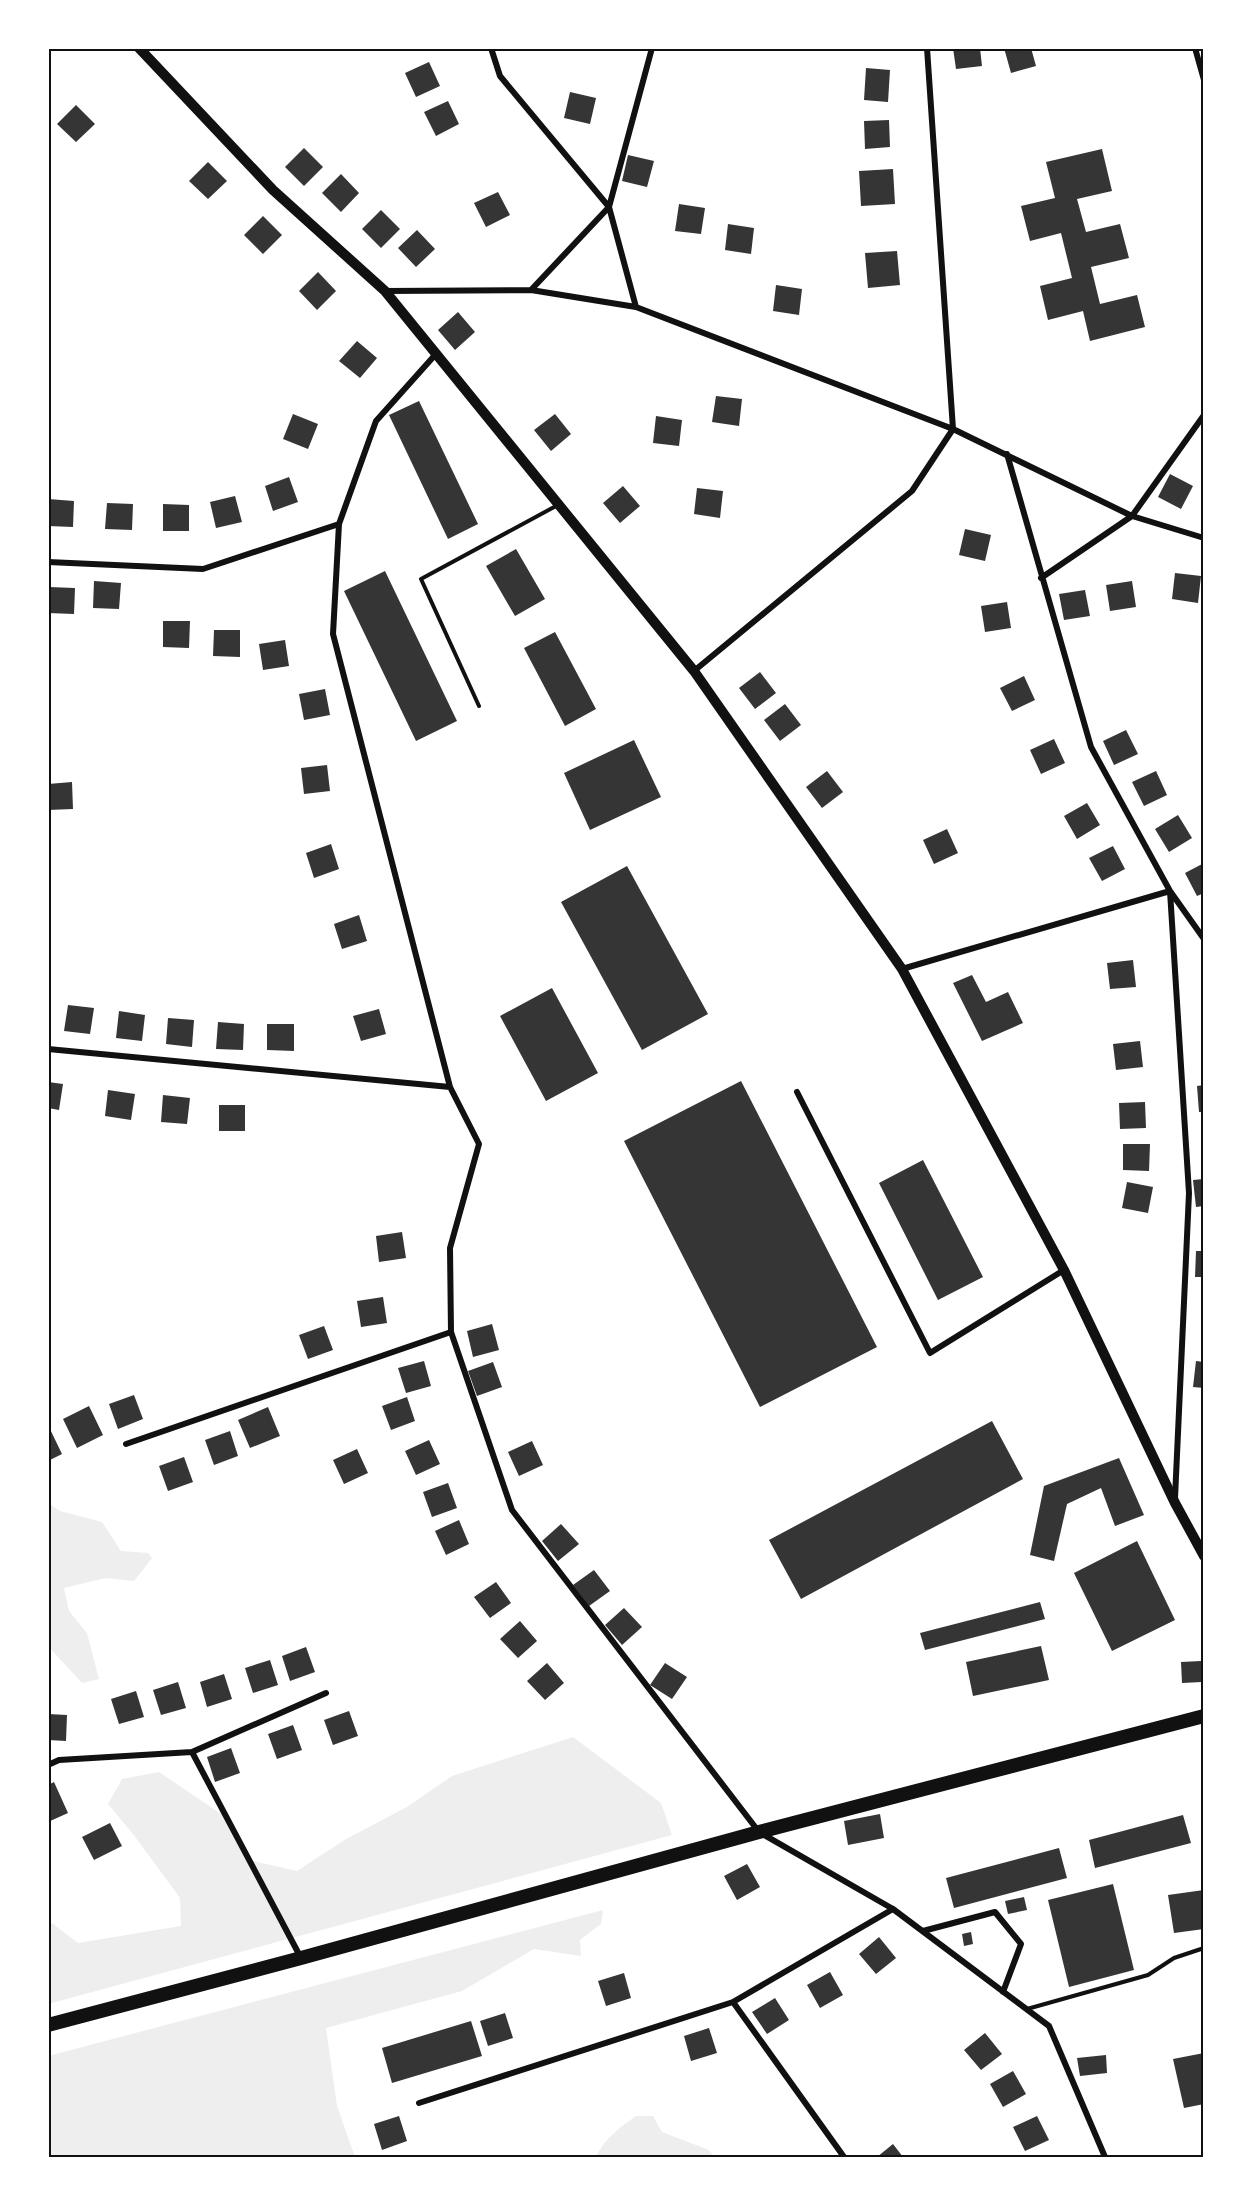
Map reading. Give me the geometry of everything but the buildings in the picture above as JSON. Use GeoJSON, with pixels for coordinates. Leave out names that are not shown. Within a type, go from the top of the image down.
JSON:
{"type":"FeatureCollection","features":[{"type":"Feature","properties":{"kind":"highway"},"geometry":{"type":"LineString","coordinates":[[48,2025],[759,1832],[1204,1716]]}},
{"type":"Feature","properties":{"kind":"street"},"geometry":{"type":"LineString","coordinates":[[139,48],[273,190],[385,291],[694,671],[902,969],[1064,1270],[1175,1503],[1204,1554]]}},
{"type":"Feature","properties":{"kind":"street"},"geometry":{"type":"LineString","coordinates":[[491,48],[500,76],[609,207],[636,307]]}},
{"type":"Feature","properties":{"kind":"street"},"geometry":{"type":"LineString","coordinates":[[531,291],[609,207],[652,48]]}},
{"type":"Feature","properties":{"kind":"street"},"geometry":{"type":"LineString","coordinates":[[694,671],[912,491],[953,429],[927,48]]}},
{"type":"Feature","properties":{"kind":"street"},"geometry":{"type":"LineString","coordinates":[[1195,48],[1204,80]]}},
{"type":"Feature","properties":{"kind":"street"},"geometry":{"type":"LineString","coordinates":[[385,291],[531,291],[636,307],[953,429],[1132,516],[1204,538]]}},
{"type":"Feature","properties":{"kind":"street"},"geometry":{"type":"LineString","coordinates":[[435,355],[376,421],[339,524],[333,633],[450,1087],[479,1144],[450,1248],[451,1332],[512,1510],[759,1832],[893,1909],[1049,2026],[1105,2157]]}},
{"type":"Feature","properties":{"kind":"street"},"geometry":{"type":"LineString","coordinates":[[1041,578],[1132,516],[1204,415]]}},
{"type":"Feature","properties":{"kind":"street"},"geometry":{"type":"LineString","coordinates":[[1007,454],[1091,747],[1170,891],[1204,939]]}},
{"type":"Feature","properties":{"kind":"street"},"geometry":{"type":"LineString","coordinates":[[48,562],[203,569],[339,524]]}},
{"type":"Feature","properties":{"kind":"street"},"geometry":{"type":"LineString","coordinates":[[902,969],[1170,891]]}},
{"type":"Feature","properties":{"kind":"street"},"geometry":{"type":"LineString","coordinates":[[1170,891],[1189,1193],[1175,1503]]}},
{"type":"Feature","properties":{"kind":"street"},"geometry":{"type":"LineString","coordinates":[[48,1049],[450,1087]]}},
{"type":"Feature","properties":{"kind":"street"},"geometry":{"type":"LineString","coordinates":[[796,1092],[930,1353],[1064,1270]]}},
{"type":"Feature","properties":{"kind":"street"},"geometry":{"type":"LineString","coordinates":[[126,1444],[451,1332]]}},
{"type":"Feature","properties":{"kind":"street"},"geometry":{"type":"LineString","coordinates":[[48,1766],[59,1761],[192,1752],[326,1693]]}},
{"type":"Feature","properties":{"kind":"street"},"geometry":{"type":"LineString","coordinates":[[192,1752],[301,1958]]}},
{"type":"Feature","properties":{"kind":"street"},"geometry":{"type":"LineString","coordinates":[[419,2103],[733,2002],[893,1909]]}},
{"type":"Feature","properties":{"kind":"street"},"geometry":{"type":"LineString","coordinates":[[923,1931],[996,1912],[1021,1944],[1003,1992]]}},
{"type":"Feature","properties":{"kind":"street"},"geometry":{"type":"LineString","coordinates":[[733,2002],[844,2157]]}},
{"type":"Feature","properties":{"kind":"lane"},"geometry":{"type":"LineString","coordinates":[[479,706],[421,579],[558,505]]}},
{"type":"Feature","properties":{"kind":"lane"},"geometry":{"type":"LineString","coordinates":[[1026,2009],[1148,1975],[1174,1958],[1204,1948]]}},
{"type":"Feature","properties":{"kind":"shaded area"},"geometry":{"type":"Polygon","coordinates":[[[48,1503],[60,1511],[102,1522],[121,1551],[148,1553],[152,1558],[134,1581],[106,1578],[64,1588],[69,1611],[87,1633],[99,1679],[82,1683],[48,1646],[48,1503]]]}},
{"type":"Feature","properties":{"kind":"shaded area"},"geometry":{"type":"Polygon","coordinates":[[[573,1737],[661,1803],[672,1835],[48,2004],[48,1923],[52,1923],[78,1943],[181,1926],[180,1898],[108,1804],[122,1779],[159,1772],[227,1818],[249,1860],[297,1871],[346,1839],[407,1807],[452,1776],[573,1737]]]}},
{"type":"Feature","properties":{"kind":"shaded area"},"geometry":{"type":"Polygon","coordinates":[[[603,1910],[601,1924],[580,1940],[581,1956],[534,1949],[462,1991],[326,2028],[337,2106],[355,2157],[48,2157],[48,2056],[603,1910]]]}},
{"type":"Feature","properties":{"kind":"shaded area"},"geometry":{"type":"Polygon","coordinates":[[[636,2116],[653,2116],[662,2132],[709,2150],[714,2157],[596,2157],[608,2139],[636,2116]]]}}]}
